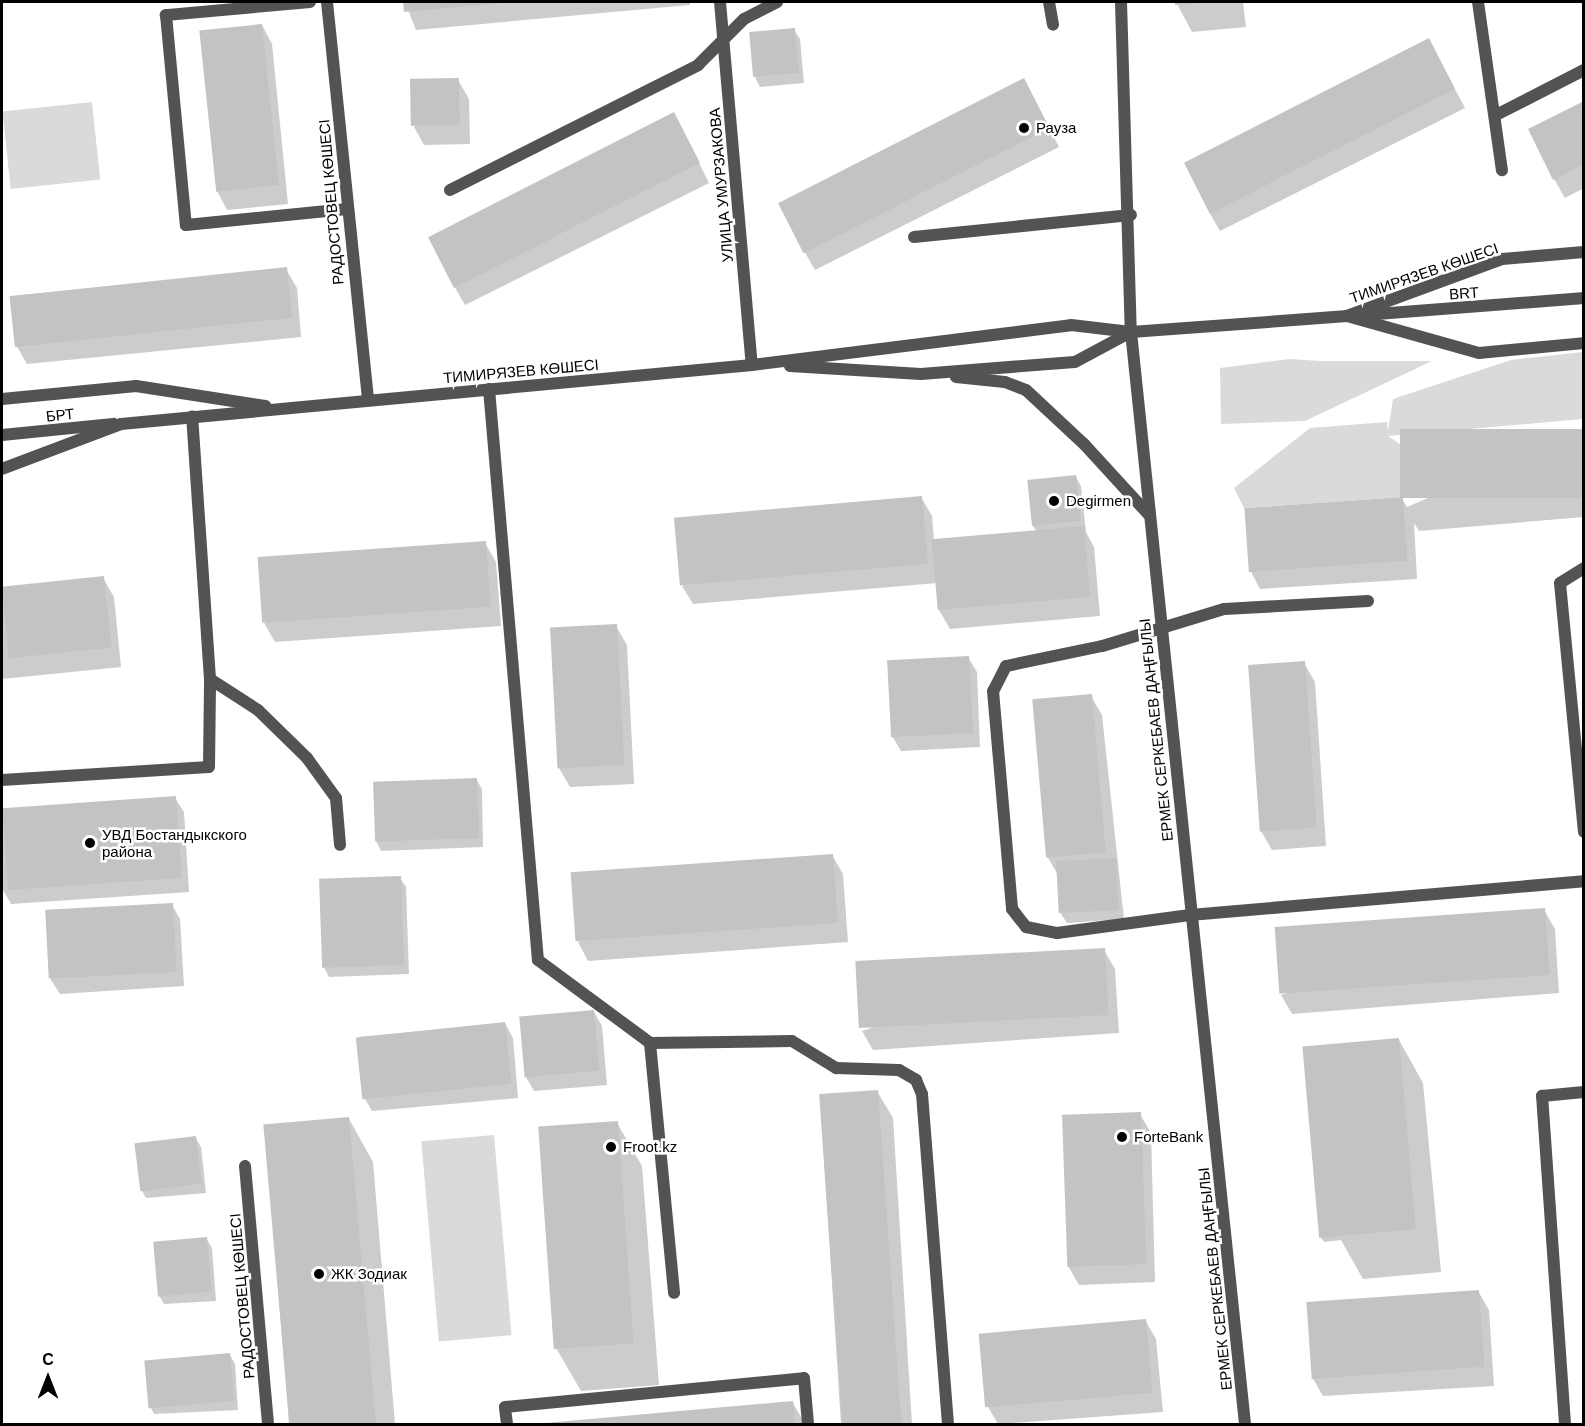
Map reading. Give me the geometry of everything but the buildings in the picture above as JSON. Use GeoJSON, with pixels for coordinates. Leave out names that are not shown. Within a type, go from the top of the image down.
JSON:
{"type":"FeatureCollection","features":[{"type":"Feature","properties":{"kind":"street"},"geometry":{"type":"LineString","coordinates":[[310,2],[166,15],[186,225],[347,210]]}},
{"type":"Feature","properties":{"kind":"street","name":"РАДОСТОВЕЦ КӨШЕСІ"},"geometry":{"type":"LineString","coordinates":[[327,2],[368,400]]}},
{"type":"Feature","properties":{"kind":"street","name":"УЛИЦА УМУРЗАКОВА"},"geometry":{"type":"LineString","coordinates":[[720,2],[756,365]]}},
{"type":"Feature","properties":{"kind":"street"},"geometry":{"type":"LineString","coordinates":[[450,190],[698,64],[744,19],[777,2]]}},
{"type":"Feature","properties":{"kind":"street"},"geometry":{"type":"LineString","coordinates":[[1048,2],[1053,25]]}},
{"type":"Feature","properties":{"kind":"street","name":"ЕРМЕК СЕРКЕБАЕВ ДАҢҒЫЛЫ"},"geometry":{"type":"LineString","coordinates":[[1121,2],[1131,215],[1128,258],[1131,332],[1160,628],[1245,1425]]}},
{"type":"Feature","properties":{"kind":"street"},"geometry":{"type":"LineString","coordinates":[[1478,2],[1496,115],[1502,170]]}},
{"type":"Feature","properties":{"kind":"street"},"geometry":{"type":"LineString","coordinates":[[1496,115],[1584,70]]}},
{"type":"Feature","properties":{"kind":"street"},"geometry":{"type":"LineString","coordinates":[[914,237],[1131,215]]}},
{"type":"Feature","properties":{"kind":"street","name":"ТИМИРЯЗЕВ КӨШЕСІ"},"geometry":{"type":"LineString","coordinates":[[2,469],[121,424],[489,388],[756,365],[1071,325],[1131,332],[1347,316],[1502,259],[1584,252]]}},
{"type":"Feature","properties":{"kind":"street","name":"BRT"},"geometry":{"type":"LineString","coordinates":[[1347,316],[1584,298]]}},
{"type":"Feature","properties":{"kind":"street","name":"ТИМИРЯЗЕВ КӨШЕСІ"},"geometry":{"type":"LineString","coordinates":[[1347,316],[1479,353],[1584,343]]}},
{"type":"Feature","properties":{"kind":"street","name":"ТИМИРЯЗЕВ КӨШЕСІ"},"geometry":{"type":"LineString","coordinates":[[756,365],[921,374],[1075,362],[1131,332]]}},
{"type":"Feature","properties":{"kind":"street"},"geometry":{"type":"LineString","coordinates":[[921,374],[1005,382],[1026,390],[1084,444],[1149,515]]}},
{"type":"Feature","properties":{"kind":"street","name":"ТИМИРЯЗЕВ КӨШЕСІ"},"geometry":{"type":"LineString","coordinates":[[2,399],[136,386],[284,408]]}},
{"type":"Feature","properties":{"kind":"street"},"geometry":{"type":"LineString","coordinates":[[489,388],[538,960],[650,1043],[792,1041],[836,1068],[899,1070],[916,1080],[922,1094],[948,1425]]}},
{"type":"Feature","properties":{"kind":"street"},"geometry":{"type":"LineString","coordinates":[[2,780],[208,767],[210,680],[192,417]]}},
{"type":"Feature","properties":{"kind":"street","name":"БРТ"},"geometry":{"type":"LineString","coordinates":[[2,435],[121,424]]}},
{"type":"Feature","properties":{"kind":"street"},"geometry":{"type":"LineString","coordinates":[[1584,568],[1560,583],[1584,832]]}},
{"type":"Feature","properties":{"kind":"street"},"geometry":{"type":"LineString","coordinates":[[1368,601],[1224,609],[1102,646],[1006,666],[993,691],[1012,909],[1026,927],[1057,933],[1190,915],[1584,881]]}},
{"type":"Feature","properties":{"kind":"street"},"geometry":{"type":"LineString","coordinates":[[210,680],[258,710],[307,758],[336,798],[339,845]]}},
{"type":"Feature","properties":{"kind":"street"},"geometry":{"type":"LineString","coordinates":[[650,1043],[674,1293]]}},
{"type":"Feature","properties":{"kind":"street"},"geometry":{"type":"LineString","coordinates":[[1565,1425],[1542,1096],[1584,1092]]}},
{"type":"Feature","properties":{"kind":"street","name":"РАДОСТОВЕЦ КӨШЕСІ"},"geometry":{"type":"LineString","coordinates":[[245,1166],[268,1425]]}},
{"type":"Feature","properties":{"kind":"street"},"geometry":{"type":"LineString","coordinates":[[507,1425],[505,1407],[804,1378],[808,1425]]}},
{"type":"Feature","properties":{"kind":"shaded area"},"geometry":{"type":"Polygon","coordinates":[[[92,102],[100,180],[11,189],[2,111],[92,102]]]}},
{"type":"Feature","properties":{"kind":"shaded area"},"geometry":{"type":"Polygon","coordinates":[[[1583,352],[1583,419],[1388,436],[1401,445],[1403,497],[1244,508],[1234,488],[1310,428],[1387,422],[1388,431],[1393,399],[1511,360],[1583,352]]]}},
{"type":"Feature","properties":{"kind":"shaded area"},"geometry":{"type":"Polygon","coordinates":[[[1290,359],[1432,361],[1305,421],[1221,424],[1220,368],[1290,359]]]}},
{"type":"Feature","properties":{"kind":"shaded area"},"geometry":{"type":"Polygon","coordinates":[[[494,1135],[512,1335],[439,1342],[421,1141],[494,1135]]]}},
{"type":"Feature","properties":{"kind":"place","name":"Рауза"},"geometry":{"type":"Point","coordinates":[1024,128]}},
{"type":"Feature","properties":{"kind":"place","name":"Degirmen"},"geometry":{"type":"Point","coordinates":[1054,501]}},
{"type":"Feature","properties":{"kind":"place","name":"УВД Бостандыкского района"},"geometry":{"type":"Point","coordinates":[90,843]}},
{"type":"Feature","properties":{"kind":"place","name":"ForteBank"},"geometry":{"type":"Point","coordinates":[1122,1137]}},
{"type":"Feature","properties":{"kind":"place","name":"Froot.kz"},"geometry":{"type":"Point","coordinates":[611,1147]}},
{"type":"Feature","properties":{"kind":"place","name":"ЖК Зодиак"},"geometry":{"type":"Point","coordinates":[319,1274]}}]}
